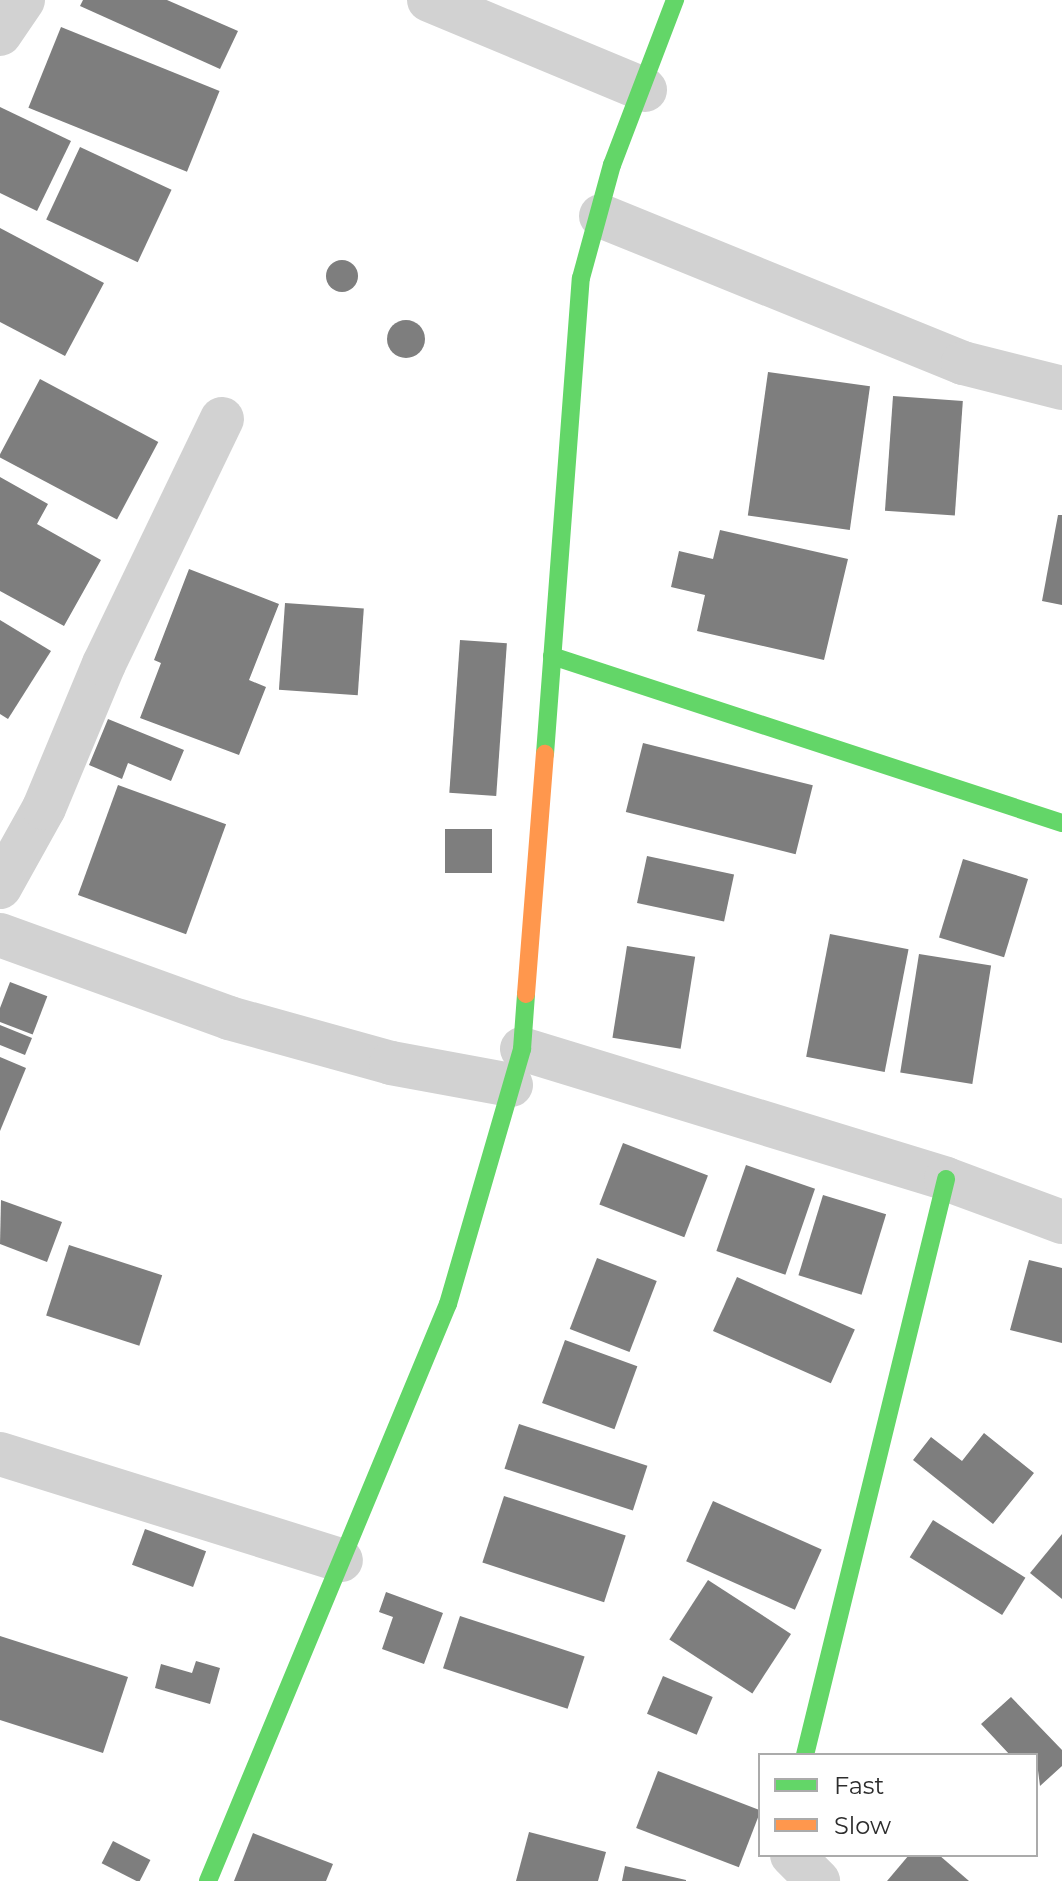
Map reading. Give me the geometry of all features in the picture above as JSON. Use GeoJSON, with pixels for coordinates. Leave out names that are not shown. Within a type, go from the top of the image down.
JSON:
{"type":"FeatureCollection","features":[{"type":"Feature","properties":{"kind":"street"},"geometry":{"type":"LineString","coordinates":[[0,34],[23,0]]}},
{"type":"Feature","properties":{"kind":"street"},"geometry":{"type":"LineString","coordinates":[[429,0],[645,90]]}},
{"type":"Feature","properties":{"kind":"street"},"geometry":{"type":"LineString","coordinates":[[208,1881],[448,1304],[516,1067],[552,656],[572,352],[581,278],[601,216],[612,165],[645,90],[675,0]]}},
{"type":"Feature","properties":{"kind":"street"},"geometry":{"type":"LineString","coordinates":[[601,216],[963,363],[1062,388]]}},
{"type":"Feature","properties":{"kind":"street"},"geometry":{"type":"LineString","coordinates":[[0,887],[44,808],[104,664],[222,419]]}},
{"type":"Feature","properties":{"kind":"street"},"geometry":{"type":"LineString","coordinates":[[552,656],[1062,823]]}},
{"type":"Feature","properties":{"kind":"street"},"geometry":{"type":"LineString","coordinates":[[0,935],[229,1018],[391,1063],[516,1067],[946,1179],[1062,1222]]}},
{"type":"Feature","properties":{"kind":"street"},"geometry":{"type":"LineString","coordinates":[[805,1753],[946,1179]]}},
{"type":"Feature","properties":{"kind":"street"},"geometry":{"type":"LineString","coordinates":[[0,1454],[341,1560]]}},
{"type":"Feature","properties":{"kind":"street"},"geometry":{"type":"LineString","coordinates":[[770,1881],[779,1857]]}},
{"type":"Feature","properties":{"kind":"street"},"geometry":{"type":"LineString","coordinates":[[794,1857],[818,1881]]}},
{"type":"Feature","properties":{"kind":"building"},"geometry":{"type":"Polygon","coordinates":[[[83,0],[167,0],[238,31],[220,69],[80,6],[83,0]]]}},
{"type":"Feature","properties":{"kind":"building"},"geometry":{"type":"Polygon","coordinates":[[[61,27],[220,91],[187,172],[28,108],[61,27]]]}},
{"type":"Feature","properties":{"kind":"building"},"geometry":{"type":"Polygon","coordinates":[[[0,107],[71,141],[37,211],[0,193],[0,107]]]}},
{"type":"Feature","properties":{"kind":"building"},"geometry":{"type":"Polygon","coordinates":[[[80,147],[172,190],[138,262],[46,220],[80,147]]]}},
{"type":"Feature","properties":{"kind":"building"},"geometry":{"type":"Polygon","coordinates":[[[0,228],[104,283],[65,356],[0,322],[0,228]]]}},
{"type":"Feature","properties":{"kind":"building"},"geometry":{"type":"Polygon","coordinates":[[[342,260],[354,264],[358,276],[354,288],[342,292],[330,288],[326,276],[330,264],[342,260]]]}},
{"type":"Feature","properties":{"kind":"building"},"geometry":{"type":"Polygon","coordinates":[[[406,320],[419,326],[425,339],[419,352],[406,358],[393,352],[387,339],[393,326],[406,320]]]}},
{"type":"Feature","properties":{"kind":"building"},"geometry":{"type":"Polygon","coordinates":[[[768,372],[870,386],[850,530],[748,516],[768,372]]]}},
{"type":"Feature","properties":{"kind":"building"},"geometry":{"type":"Polygon","coordinates":[[[40,379],[158,442],[117,520],[0,457],[40,379]]]}},
{"type":"Feature","properties":{"kind":"building"},"geometry":{"type":"Polygon","coordinates":[[[893,396],[963,401],[955,516],[885,511],[893,396]]]}},
{"type":"Feature","properties":{"kind":"building"},"geometry":{"type":"Polygon","coordinates":[[[0,477],[48,504],[37,524],[101,560],[64,626],[0,591],[0,477]]]}},
{"type":"Feature","properties":{"kind":"building"},"geometry":{"type":"Polygon","coordinates":[[[1058,515],[1062,515],[1062,605],[1042,601],[1058,515]]]}},
{"type":"Feature","properties":{"kind":"building"},"geometry":{"type":"Polygon","coordinates":[[[720,530],[848,559],[824,660],[697,631],[705,595],[671,587],[679,551],[713,559],[720,530]]]}},
{"type":"Feature","properties":{"kind":"building"},"geometry":{"type":"Polygon","coordinates":[[[189,569],[279,604],[249,680],[266,687],[239,755],[140,718],[161,663],[154,660],[189,569]]]}},
{"type":"Feature","properties":{"kind":"building"},"geometry":{"type":"Polygon","coordinates":[[[285,603],[364,609],[358,695],[279,690],[285,603]]]}},
{"type":"Feature","properties":{"kind":"building"},"geometry":{"type":"Polygon","coordinates":[[[0,620],[51,651],[8,719],[0,714],[0,620]]]}},
{"type":"Feature","properties":{"kind":"building"},"geometry":{"type":"Polygon","coordinates":[[[460,640],[507,643],[496,796],[449,793],[460,640]]]}},
{"type":"Feature","properties":{"kind":"building"},"geometry":{"type":"Polygon","coordinates":[[[108,719],[184,750],[171,781],[128,763],[122,779],[89,765],[108,719]]]}},
{"type":"Feature","properties":{"kind":"building"},"geometry":{"type":"Polygon","coordinates":[[[643,743],[813,785],[796,854],[626,812],[643,743]]]}},
{"type":"Feature","properties":{"kind":"building"},"geometry":{"type":"Polygon","coordinates":[[[118,785],[226,824],[186,934],[78,895],[118,785]]]}},
{"type":"Feature","properties":{"kind":"building"},"geometry":{"type":"Polygon","coordinates":[[[445,829],[492,829],[492,873],[445,873],[445,829]]]}},
{"type":"Feature","properties":{"kind":"building"},"geometry":{"type":"Polygon","coordinates":[[[647,856],[734,875],[724,921],[637,903],[647,856]]]}},
{"type":"Feature","properties":{"kind":"building"},"geometry":{"type":"Polygon","coordinates":[[[963,859],[1028,879],[1004,957],[939,937],[963,859]]]}},
{"type":"Feature","properties":{"kind":"building"},"geometry":{"type":"Polygon","coordinates":[[[830,934],[909,949],[885,1072],[806,1057],[830,934]]]}},
{"type":"Feature","properties":{"kind":"building"},"geometry":{"type":"Polygon","coordinates":[[[627,946],[695,957],[681,1049],[612,1038],[627,946]]]}},
{"type":"Feature","properties":{"kind":"building"},"geometry":{"type":"Polygon","coordinates":[[[919,954],[991,965],[972,1084],[900,1073],[919,954]]]}},
{"type":"Feature","properties":{"kind":"building"},"geometry":{"type":"Polygon","coordinates":[[[10,982],[47,996],[33,1035],[0,1022],[0,1008],[10,982]]]}},
{"type":"Feature","properties":{"kind":"building"},"geometry":{"type":"Polygon","coordinates":[[[0,1025],[32,1038],[25,1055],[0,1045],[0,1025]]]}},
{"type":"Feature","properties":{"kind":"building"},"geometry":{"type":"Polygon","coordinates":[[[0,1057],[26,1068],[0,1131],[0,1057]]]}},
{"type":"Feature","properties":{"kind":"building"},"geometry":{"type":"Polygon","coordinates":[[[623,1143],[708,1176],[684,1237],[599,1205],[623,1143]]]}},
{"type":"Feature","properties":{"kind":"building"},"geometry":{"type":"Polygon","coordinates":[[[746,1165],[815,1189],[785,1275],[716,1251],[746,1165]]]}},
{"type":"Feature","properties":{"kind":"building"},"geometry":{"type":"Polygon","coordinates":[[[823,1195],[886,1214],[862,1295],[798,1275],[823,1195]]]}},
{"type":"Feature","properties":{"kind":"building"},"geometry":{"type":"Polygon","coordinates":[[[1,1200],[62,1222],[47,1262],[0,1244],[1,1200]]]}},
{"type":"Feature","properties":{"kind":"building"},"geometry":{"type":"Polygon","coordinates":[[[69,1245],[162,1275],[139,1346],[46,1315],[69,1245]]]}},
{"type":"Feature","properties":{"kind":"building"},"geometry":{"type":"Polygon","coordinates":[[[597,1258],[657,1281],[630,1352],[570,1329],[597,1258]]]}},
{"type":"Feature","properties":{"kind":"building"},"geometry":{"type":"Polygon","coordinates":[[[1029,1260],[1062,1268],[1062,1343],[1010,1330],[1029,1260]]]}},
{"type":"Feature","properties":{"kind":"building"},"geometry":{"type":"Polygon","coordinates":[[[737,1277],[855,1329],[831,1383],[713,1331],[737,1277]]]}},
{"type":"Feature","properties":{"kind":"building"},"geometry":{"type":"Polygon","coordinates":[[[565,1340],[637,1366],[614,1429],[542,1403],[565,1340]]]}},
{"type":"Feature","properties":{"kind":"building"},"geometry":{"type":"Polygon","coordinates":[[[519,1424],[647,1466],[633,1510],[504,1469],[519,1424]]]}},
{"type":"Feature","properties":{"kind":"building"},"geometry":{"type":"Polygon","coordinates":[[[984,1433],[1034,1473],[993,1524],[913,1460],[931,1437],[962,1461],[984,1433]]]}},
{"type":"Feature","properties":{"kind":"building"},"geometry":{"type":"Polygon","coordinates":[[[504,1496],[626,1536],[604,1602],[482,1563],[504,1496]]]}},
{"type":"Feature","properties":{"kind":"building"},"geometry":{"type":"Polygon","coordinates":[[[713,1501],[822,1549],[795,1610],[686,1561],[713,1501]]]}},
{"type":"Feature","properties":{"kind":"building"},"geometry":{"type":"Polygon","coordinates":[[[933,1520],[1025,1578],[1002,1615],[910,1557],[933,1520]]]}},
{"type":"Feature","properties":{"kind":"building"},"geometry":{"type":"Polygon","coordinates":[[[145,1529],[206,1551],[193,1587],[132,1565],[145,1529]]]}},
{"type":"Feature","properties":{"kind":"building"},"geometry":{"type":"Polygon","coordinates":[[[1062,1534],[1062,1599],[1030,1573],[1062,1534]]]}},
{"type":"Feature","properties":{"kind":"building"},"geometry":{"type":"Polygon","coordinates":[[[708,1580],[791,1634],[752,1693],[669,1640],[708,1580]]]}},
{"type":"Feature","properties":{"kind":"building"},"geometry":{"type":"Polygon","coordinates":[[[386,1592],[443,1613],[424,1664],[382,1649],[393,1617],[379,1612],[386,1592]]]}},
{"type":"Feature","properties":{"kind":"building"},"geometry":{"type":"Polygon","coordinates":[[[460,1616],[585,1656],[568,1709],[443,1668],[460,1616]]]}},
{"type":"Feature","properties":{"kind":"building"},"geometry":{"type":"Polygon","coordinates":[[[0,1636],[128,1677],[103,1753],[0,1720],[0,1636]]]}},
{"type":"Feature","properties":{"kind":"building"},"geometry":{"type":"Polygon","coordinates":[[[196,1661],[220,1668],[210,1704],[155,1688],[161,1664],[192,1673],[196,1661]]]}},
{"type":"Feature","properties":{"kind":"building"},"geometry":{"type":"Polygon","coordinates":[[[663,1676],[713,1697],[697,1735],[647,1714],[663,1676]]]}},
{"type":"Feature","properties":{"kind":"building"},"geometry":{"type":"Polygon","coordinates":[[[1011,1697],[1062,1750],[1062,1766],[1040,1786],[1038,1753],[1008,1753],[981,1724],[1011,1697]]]}},
{"type":"Feature","properties":{"kind":"building"},"geometry":{"type":"Polygon","coordinates":[[[658,1771],[758,1809],[758,1817],[739,1867],[636,1828],[658,1771]]]}},
{"type":"Feature","properties":{"kind":"building"},"geometry":{"type":"Polygon","coordinates":[[[529,1832],[606,1852],[598,1881],[516,1881],[529,1832]]]}},
{"type":"Feature","properties":{"kind":"building"},"geometry":{"type":"Polygon","coordinates":[[[253,1833],[333,1864],[326,1881],[234,1881],[253,1833]]]}},
{"type":"Feature","properties":{"kind":"building"},"geometry":{"type":"Polygon","coordinates":[[[113,1841],[150,1860],[140,1881],[102,1863],[113,1841]]]}},
{"type":"Feature","properties":{"kind":"building"},"geometry":{"type":"Polygon","coordinates":[[[907,1857],[941,1857],[969,1881],[887,1881],[907,1857]]]}},
{"type":"Feature","properties":{"kind":"building"},"geometry":{"type":"Polygon","coordinates":[[[625,1866],[686,1880],[686,1881],[622,1881],[625,1866]]]}},
{"type":"Feature","properties":{"kind":"traffic: fast"},"geometry":{"type":"LineString","coordinates":[[545,754],[581,278],[612,165],[675,0]]}},
{"type":"Feature","properties":{"kind":"traffic: fast"},"geometry":{"type":"LineString","coordinates":[[552,656],[1062,823]]}},
{"type":"Feature","properties":{"kind":"traffic: fast"},"geometry":{"type":"LineString","coordinates":[[208,1881],[448,1304],[522,1049],[526,994]]}},
{"type":"Feature","properties":{"kind":"traffic: fast"},"geometry":{"type":"LineString","coordinates":[[805,1753],[946,1179]]}},
{"type":"Feature","properties":{"kind":"traffic: slow"},"geometry":{"type":"LineString","coordinates":[[526,994],[545,754]]}}]}
